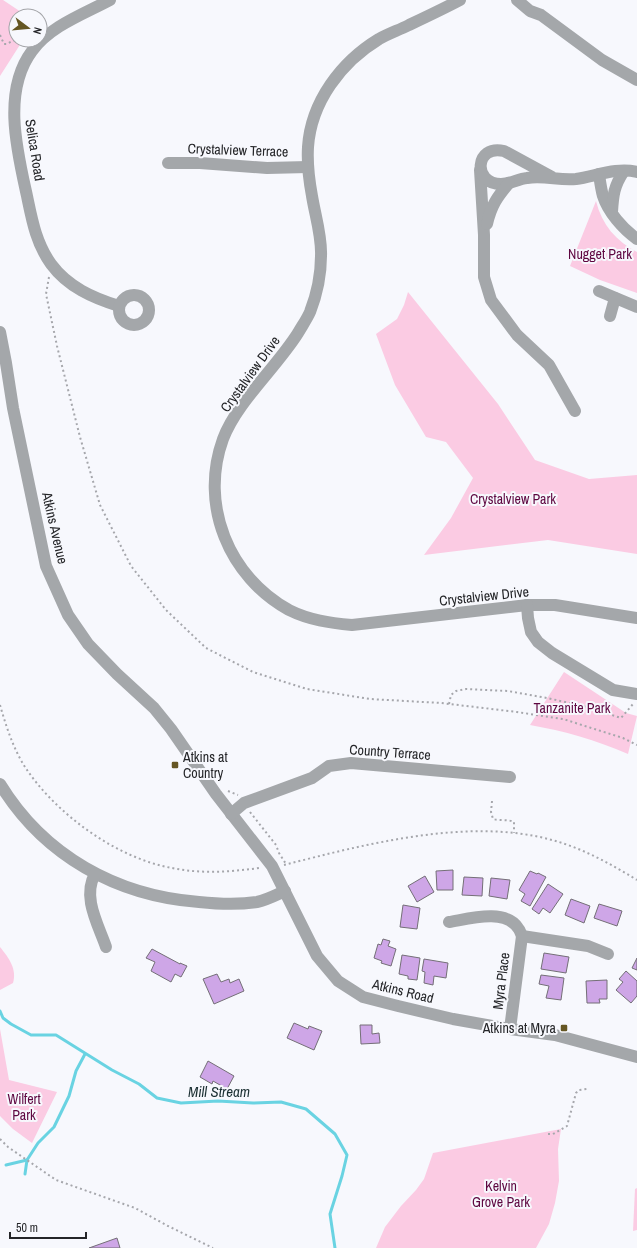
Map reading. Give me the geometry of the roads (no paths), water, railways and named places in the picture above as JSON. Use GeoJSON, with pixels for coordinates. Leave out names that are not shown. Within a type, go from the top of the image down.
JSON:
{"type":"FeatureCollection","features":[{"type":"Feature","properties":{"kind":"street","name":"Selica Road"},"geometry":{"type":"LineString","coordinates":[[110,0],[60,26],[41,41],[32,51],[22,69],[17,87],[14,112],[17,150],[37,239],[51,264],[66,280],[88,295],[119,306]]}},
{"type":"Feature","properties":{"kind":"street","name":"Crystalview Drive"},"geometry":{"type":"LineString","coordinates":[[460,0],[380,39],[360,53],[344,67],[320,103],[311,127],[308,147],[308,167],[321,255],[318,286],[309,314],[293,340],[238,412],[223,439],[216,468],[215,494],[218,517],[224,536],[235,559],[251,580],[267,595],[290,610],[330,623],[352,625],[379,623],[527,605],[555,605],[637,618]]}},
{"type":"Feature","properties":{"kind":"street"},"geometry":{"type":"LineString","coordinates":[[517,0],[530,11],[541,15],[602,60],[637,80]]}},
{"type":"Feature","properties":{"kind":"street"},"geometry":{"type":"LineString","coordinates":[[528,0],[534,5],[541,15]]}},
{"type":"Feature","properties":{"kind":"street"},"geometry":{"type":"LineString","coordinates":[[552,177],[504,151],[497,149],[490,150],[485,155],[481,162],[480,170],[484,235],[484,276],[491,300],[517,335],[549,365],[575,411]]}},
{"type":"Feature","properties":{"kind":"street","name":"Crystalview Terrace"},"geometry":{"type":"LineString","coordinates":[[168,164],[200,163],[267,168],[308,167]]}},
{"type":"Feature","properties":{"kind":"street"},"geometry":{"type":"LineString","coordinates":[[480,170],[484,178],[491,182],[509,184]]}},
{"type":"Feature","properties":{"kind":"street"},"geometry":{"type":"LineString","coordinates":[[484,235],[491,209],[497,197],[509,184],[516,180],[552,177],[561,179],[576,179],[609,172],[630,170],[637,172]]}},
{"type":"Feature","properties":{"kind":"street"},"geometry":{"type":"LineString","coordinates":[[612,212],[616,184],[624,171]]}},
{"type":"Feature","properties":{"kind":"street"},"geometry":{"type":"LineString","coordinates":[[599,174],[603,196],[612,212],[627,232],[637,239]]}},
{"type":"Feature","properties":{"kind":"street"},"geometry":{"type":"LineString","coordinates":[[598,291],[637,307]]}},
{"type":"Feature","properties":{"kind":"street"},"geometry":{"type":"LineString","coordinates":[[610,316],[615,298]]}},
{"type":"Feature","properties":{"kind":"street","name":"Atkins Avenue"},"geometry":{"type":"LineString","coordinates":[[0,332],[15,415],[46,566],[68,615],[88,644],[154,708],[231,814]]}},
{"type":"Feature","properties":{"kind":"street"},"geometry":{"type":"LineString","coordinates":[[527,605],[528,618],[532,632],[538,642],[552,653],[613,690],[637,694]]}},
{"type":"Feature","properties":{"kind":"street","name":"Country Terrace"},"geometry":{"type":"LineString","coordinates":[[231,814],[244,803],[312,778],[329,766],[351,763],[510,776]]}},
{"type":"Feature","properties":{"kind":"street"},"geometry":{"type":"LineString","coordinates":[[0,784],[16,807],[37,831],[60,851],[95,874],[133,889],[157,897],[216,904],[258,902],[285,891]]}},
{"type":"Feature","properties":{"kind":"street","name":"Atkins Road"},"geometry":{"type":"LineString","coordinates":[[231,814],[272,866],[318,956],[338,981],[363,997],[453,1019],[555,1035],[637,1057]]}},
{"type":"Feature","properties":{"kind":"street"},"geometry":{"type":"LineString","coordinates":[[95,874],[90,882],[89,896],[106,947]]}},
{"type":"Feature","properties":{"kind":"street","name":"Myra Place"},"geometry":{"type":"LineString","coordinates":[[449,922],[492,915],[506,919],[518,927],[522,936],[510,1029]]}},
{"type":"Feature","properties":{"kind":"street","name":"Myra Place"},"geometry":{"type":"LineString","coordinates":[[522,936],[588,946],[608,954]]}},
{"type":"Feature","properties":{"kind":"waterway","name":"Mill Stream"},"geometry":{"type":"LineString","coordinates":[[0,1011],[3,1018],[31,1035],[56,1035],[112,1070],[139,1084],[157,1098],[181,1103],[218,1101],[253,1103],[281,1102],[306,1109],[335,1134],[347,1155],[330,1214],[335,1248]]}},
{"type":"Feature","properties":{"kind":"waterway"},"geometry":{"type":"LineString","coordinates":[[6,1165],[27,1160],[38,1143],[54,1127],[69,1096],[76,1071],[85,1054]]}},
{"type":"Feature","properties":{"kind":"waterway"},"geometry":{"type":"LineString","coordinates":[[25,1174],[27,1160]]}},
{"type":"Feature","properties":{"kind":"place","name":"Atkins at Country"},"geometry":{"type":"Point","coordinates":[175,765]}},
{"type":"Feature","properties":{"kind":"place","name":"Atkins at Myra"},"geometry":{"type":"Point","coordinates":[564,1028]}},
{"type":"Feature","properties":{"kind":"park label","name":"Nugget Park"},"geometry":{"type":"Point","coordinates":[600,254]}},
{"type":"Feature","properties":{"kind":"park label","name":"Crystalview Park"},"geometry":{"type":"Point","coordinates":[513,499]}},
{"type":"Feature","properties":{"kind":"park label","name":"Tanzanite Park"},"geometry":{"type":"Point","coordinates":[572,708]}},
{"type":"Feature","properties":{"kind":"park label","name":"Wilfert Park"},"geometry":{"type":"Point","coordinates":[24,1108]}},
{"type":"Feature","properties":{"kind":"park label","name":"Kelvin Grove Park"},"geometry":{"type":"Point","coordinates":[501,1194]}}]}
